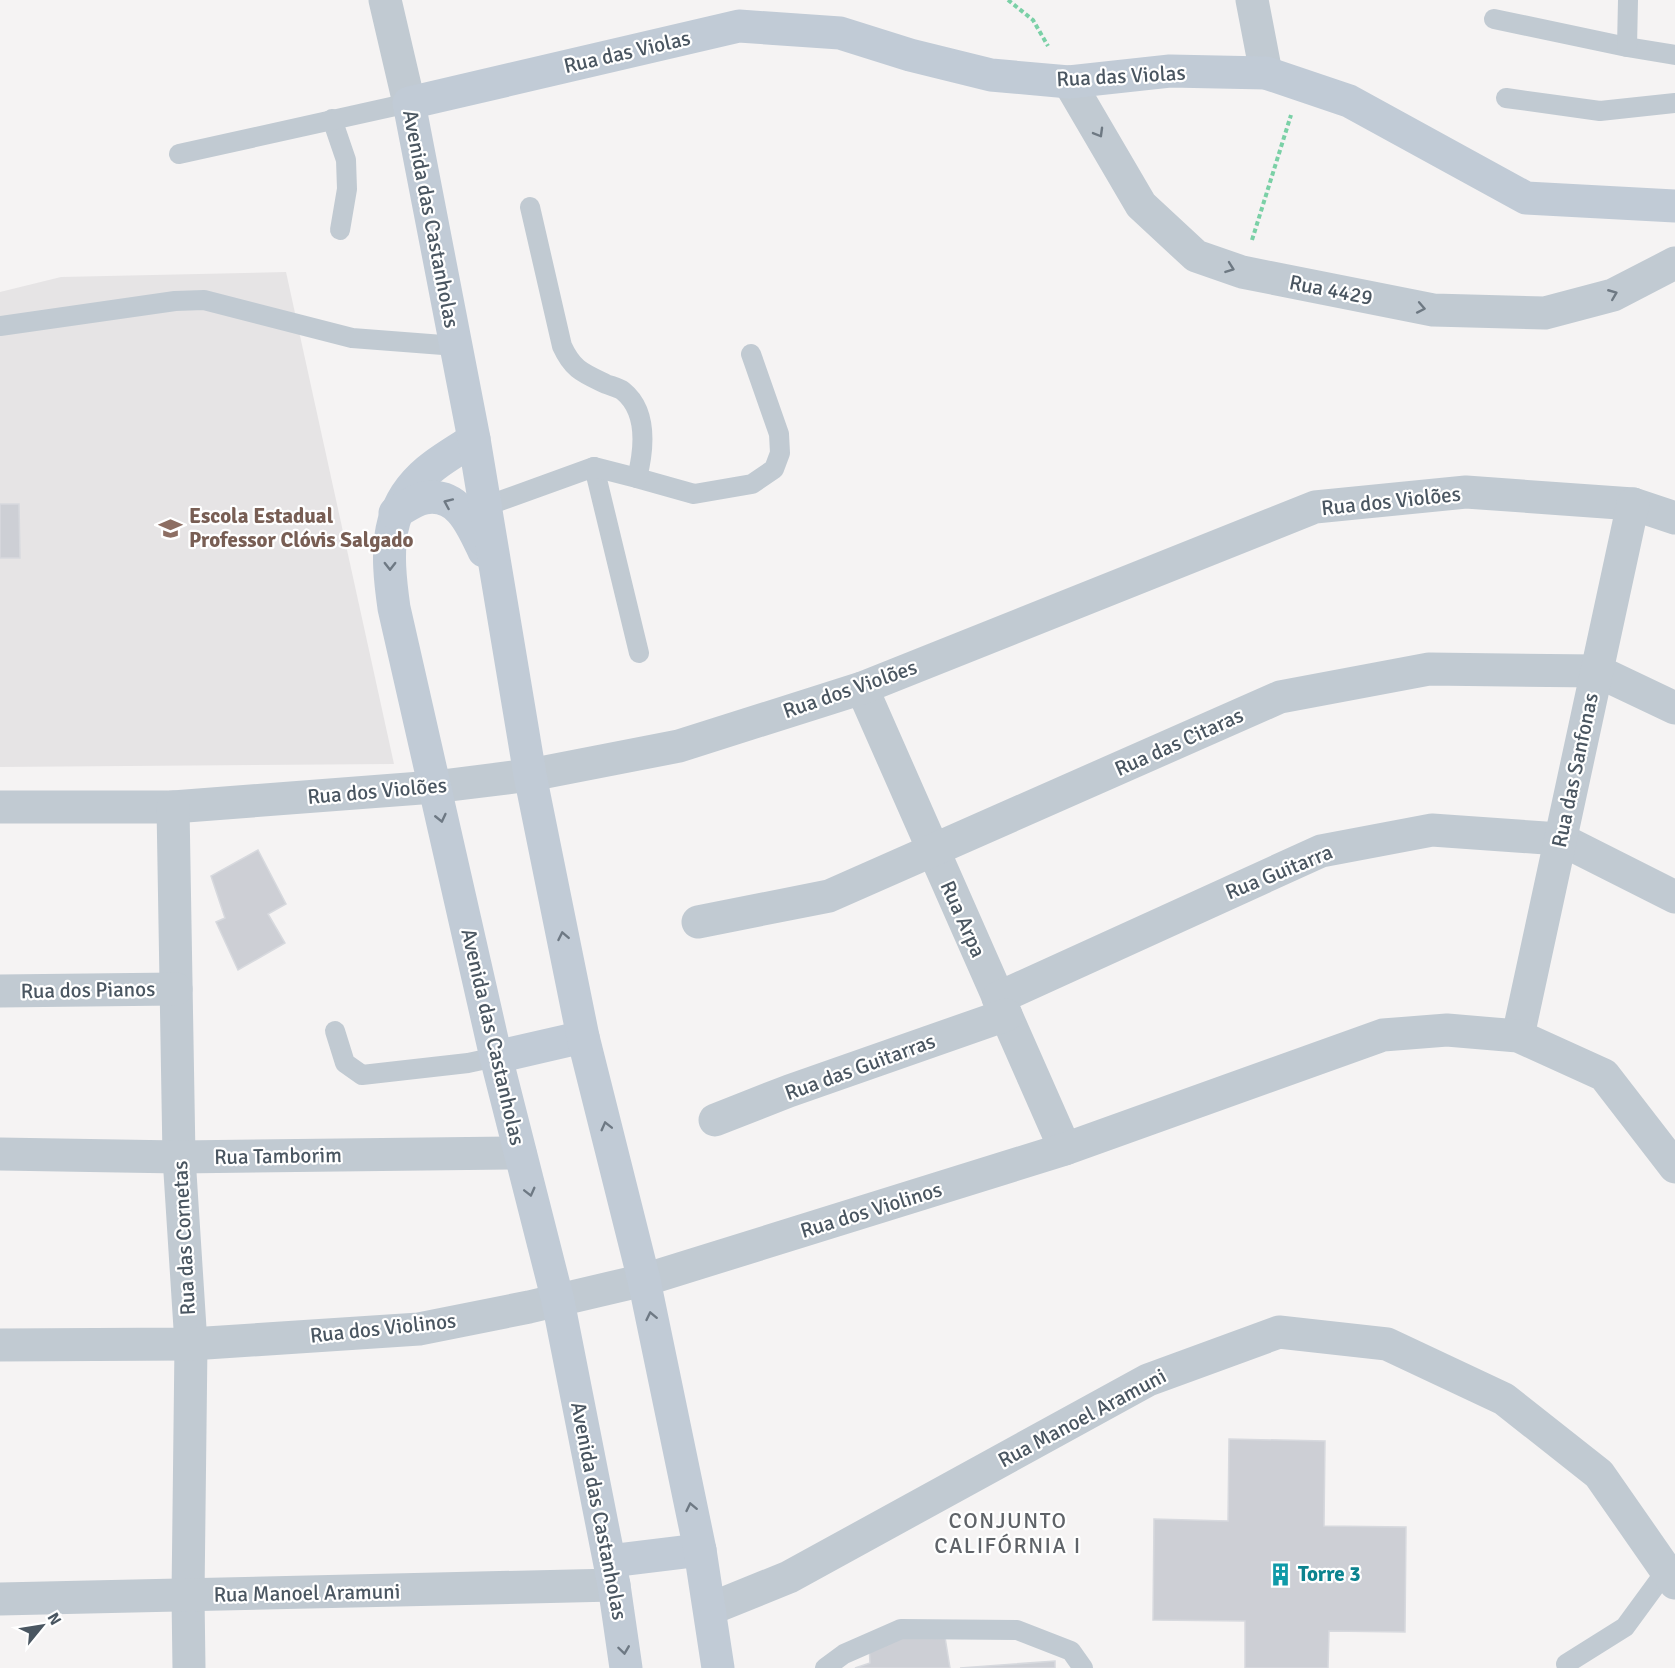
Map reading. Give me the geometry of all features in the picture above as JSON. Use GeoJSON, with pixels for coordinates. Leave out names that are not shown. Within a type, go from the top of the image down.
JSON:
{"type":"FeatureCollection","features":[{"type":"Feature","properties":{"kind":"street","name":"Avenida das Castanholas"},"geometry":{"type":"LineString","coordinates":[[385,0],[409,103],[474,439],[530,775],[583,1037],[644,1281],[700,1550],[718,1668]]}},
{"type":"Feature","properties":{"kind":"street"},"geometry":{"type":"LineString","coordinates":[[1252,0],[1266,73]]}},
{"type":"Feature","properties":{"kind":"street","name":"Rua das Violas"},"geometry":{"type":"LineString","coordinates":[[409,103],[739,26],[840,33],[910,55],[991,75],[1069,82],[1170,71],[1266,73],[1349,101],[1526,198],[1675,206]]}},
{"type":"Feature","properties":{"kind":"street","name":"Rua 4429"},"geometry":{"type":"LineString","coordinates":[[1069,82],[1141,205],[1196,256],[1242,272],[1433,310],[1545,314],[1612,295],[1675,263]]}},
{"type":"Feature","properties":{"kind":"street","name":"Avenida das Castanholas"},"geometry":{"type":"LineString","coordinates":[[474,439],[433,466],[408,490],[395,513],[390,537],[389,571],[394,608],[496,1057],[558,1300],[612,1573],[627,1668]]}},
{"type":"Feature","properties":{"kind":"street","name":"Rua dos Violões"},"geometry":{"type":"LineString","coordinates":[[0,807],[173,807],[434,787],[530,775],[678,746],[862,688],[1315,507],[1466,492],[1633,504],[1675,519]]}},
{"type":"Feature","properties":{"kind":"street"},"geometry":{"type":"LineString","coordinates":[[395,513],[425,498],[438,498],[460,508],[470,521],[499,586]]}},
{"type":"Feature","properties":{"kind":"street","name":"Rua das Sanfonas"},"geometry":{"type":"LineString","coordinates":[[1518,1036],[1633,504]]}},
{"type":"Feature","properties":{"kind":"street","name":"Rua das Citaras"},"geometry":{"type":"LineString","coordinates":[[698,922],[830,896],[1280,697],[1429,669],[1597,671],[1675,708]]}},
{"type":"Feature","properties":{"kind":"street","name":"Rua Arpa"},"geometry":{"type":"LineString","coordinates":[[862,688],[1065,1149]]}},
{"type":"Feature","properties":{"kind":"street","name":"Rua das Cornetas"},"geometry":{"type":"LineString","coordinates":[[173,807],[179,1157],[191,1344],[189,1668]]}},
{"type":"Feature","properties":{"kind":"street","name":"Rua Guitarra"},"geometry":{"type":"LineString","coordinates":[[1002,1006],[1322,851],[1432,830],[1560,839],[1675,897]]}},
{"type":"Feature","properties":{"kind":"street","name":"Rua dos Pianos"},"geometry":{"type":"LineString","coordinates":[[0,991],[176,989]]}},
{"type":"Feature","properties":{"kind":"street","name":"Rua das Guitarras"},"geometry":{"type":"LineString","coordinates":[[715,1120],[1002,1006]]}},
{"type":"Feature","properties":{"kind":"street","name":"Rua dos Violinos"},"geometry":{"type":"LineString","coordinates":[[0,1345],[191,1344],[419,1329],[644,1281],[1065,1149],[1383,1035],[1447,1029],[1518,1036],[1604,1075],[1675,1167]]}},
{"type":"Feature","properties":{"kind":"street"},"geometry":{"type":"LineString","coordinates":[[496,1057],[583,1037]]}},
{"type":"Feature","properties":{"kind":"street","name":"Rua Tamborim"},"geometry":{"type":"LineString","coordinates":[[0,1154],[179,1157],[520,1153]]}},
{"type":"Feature","properties":{"kind":"street","name":"Rua Manoel Aramuni"},"geometry":{"type":"LineString","coordinates":[[710,1609],[789,1576],[1148,1380],[1279,1332],[1387,1344],[1504,1399],[1599,1474],[1671,1577]]}},
{"type":"Feature","properties":{"kind":"street"},"geometry":{"type":"LineString","coordinates":[[612,1573],[700,1550]]}},
{"type":"Feature","properties":{"kind":"street","name":"Rua Manoel Aramuni"},"geometry":{"type":"LineString","coordinates":[[0,1599],[188,1596],[612,1573]]}},
{"type":"Feature","properties":{"kind":"lane"},"geometry":{"type":"LineString","coordinates":[[1628,0],[1628,47]]}},
{"type":"Feature","properties":{"kind":"lane"},"geometry":{"type":"LineString","coordinates":[[1494,20],[1675,55]]}},
{"type":"Feature","properties":{"kind":"lane"},"geometry":{"type":"LineString","coordinates":[[1506,98],[1600,111],[1675,103]]}},
{"type":"Feature","properties":{"kind":"lane"},"geometry":{"type":"LineString","coordinates":[[179,154],[409,103]]}},
{"type":"Feature","properties":{"kind":"lane"},"geometry":{"type":"LineString","coordinates":[[332,119],[346,160],[347,189],[340,230]]}},
{"type":"Feature","properties":{"kind":"lane"},"geometry":{"type":"LineString","coordinates":[[530,207],[562,346],[569,361],[580,372],[623,391],[635,408],[642,428],[643,445],[637,478]]}},
{"type":"Feature","properties":{"kind":"lane"},"geometry":{"type":"LineString","coordinates":[[0,326],[176,301],[204,300],[352,338],[456,346]]}},
{"type":"Feature","properties":{"kind":"lane"},"geometry":{"type":"LineString","coordinates":[[486,506],[594,467],[693,494],[752,484],[774,469],[780,453],[779,434],[751,354]]}},
{"type":"Feature","properties":{"kind":"lane"},"geometry":{"type":"LineString","coordinates":[[594,467],[639,654]]}},
{"type":"Feature","properties":{"kind":"lane"},"geometry":{"type":"LineString","coordinates":[[335,1031],[345,1064],[362,1075],[468,1063],[496,1057]]}},
{"type":"Feature","properties":{"kind":"lane"},"geometry":{"type":"LineString","coordinates":[[1566,1664],[1625,1627],[1671,1577]]}},
{"type":"Feature","properties":{"kind":"lane"},"geometry":{"type":"LineString","coordinates":[[825,1668],[844,1654],[901,1629],[1017,1630],[1071,1651],[1083,1668]]}},
{"type":"Feature","properties":{"kind":"path"},"geometry":{"type":"LineString","coordinates":[[1008,0],[1033,20],[1069,82]]}},
{"type":"Feature","properties":{"kind":"path"},"geometry":{"type":"LineString","coordinates":[[1242,272],[1300,86]]}},
{"type":"Feature","properties":{"kind":"shaded area","name":"Escola Estadual Professor Clóvis Salgado"},"geometry":{"type":"Polygon","coordinates":[[[286,272],[394,764],[0,767],[0,292],[61,277],[286,272]]]}},
{"type":"Feature","properties":{"kind":"building"},"geometry":{"type":"Polygon","coordinates":[[[0,504],[19,504],[20,558],[0,558],[0,504]]]}},
{"type":"Feature","properties":{"kind":"building"},"geometry":{"type":"Polygon","coordinates":[[[258,850],[286,904],[268,914],[285,943],[238,970],[216,922],[225,918],[211,876],[258,850]]]}},
{"type":"Feature","properties":{"kind":"building","name":"Torre 3"},"geometry":{"type":"Polygon","coordinates":[[[1229,1439],[1325,1441],[1324,1526],[1406,1527],[1405,1632],[1329,1631],[1328,1668],[1245,1668],[1245,1621],[1153,1620],[1154,1519],[1228,1521],[1229,1439]]]}},
{"type":"Feature","properties":{"kind":"building"},"geometry":{"type":"Polygon","coordinates":[[[944,1631],[950,1668],[855,1668],[870,1663],[869,1644],[944,1631]]]}},
{"type":"Feature","properties":{"kind":"building"},"geometry":{"type":"Polygon","coordinates":[[[1055,1661],[1055,1668],[960,1668],[1055,1661]]]}},
{"type":"Feature","properties":{"kind":"place","name":"Escola Estadual Professor Clóvis Salgado"},"geometry":{"type":"Point","coordinates":[171,528]}},
{"type":"Feature","properties":{"kind":"place","name":"Torre 3"},"geometry":{"type":"Point","coordinates":[1280,1574]}},
{"type":"Feature","properties":{"kind":"district","name":"CONJUNTO CALIFÓRNIA I"},"geometry":{"type":"Point","coordinates":[1008,1532]}}]}
